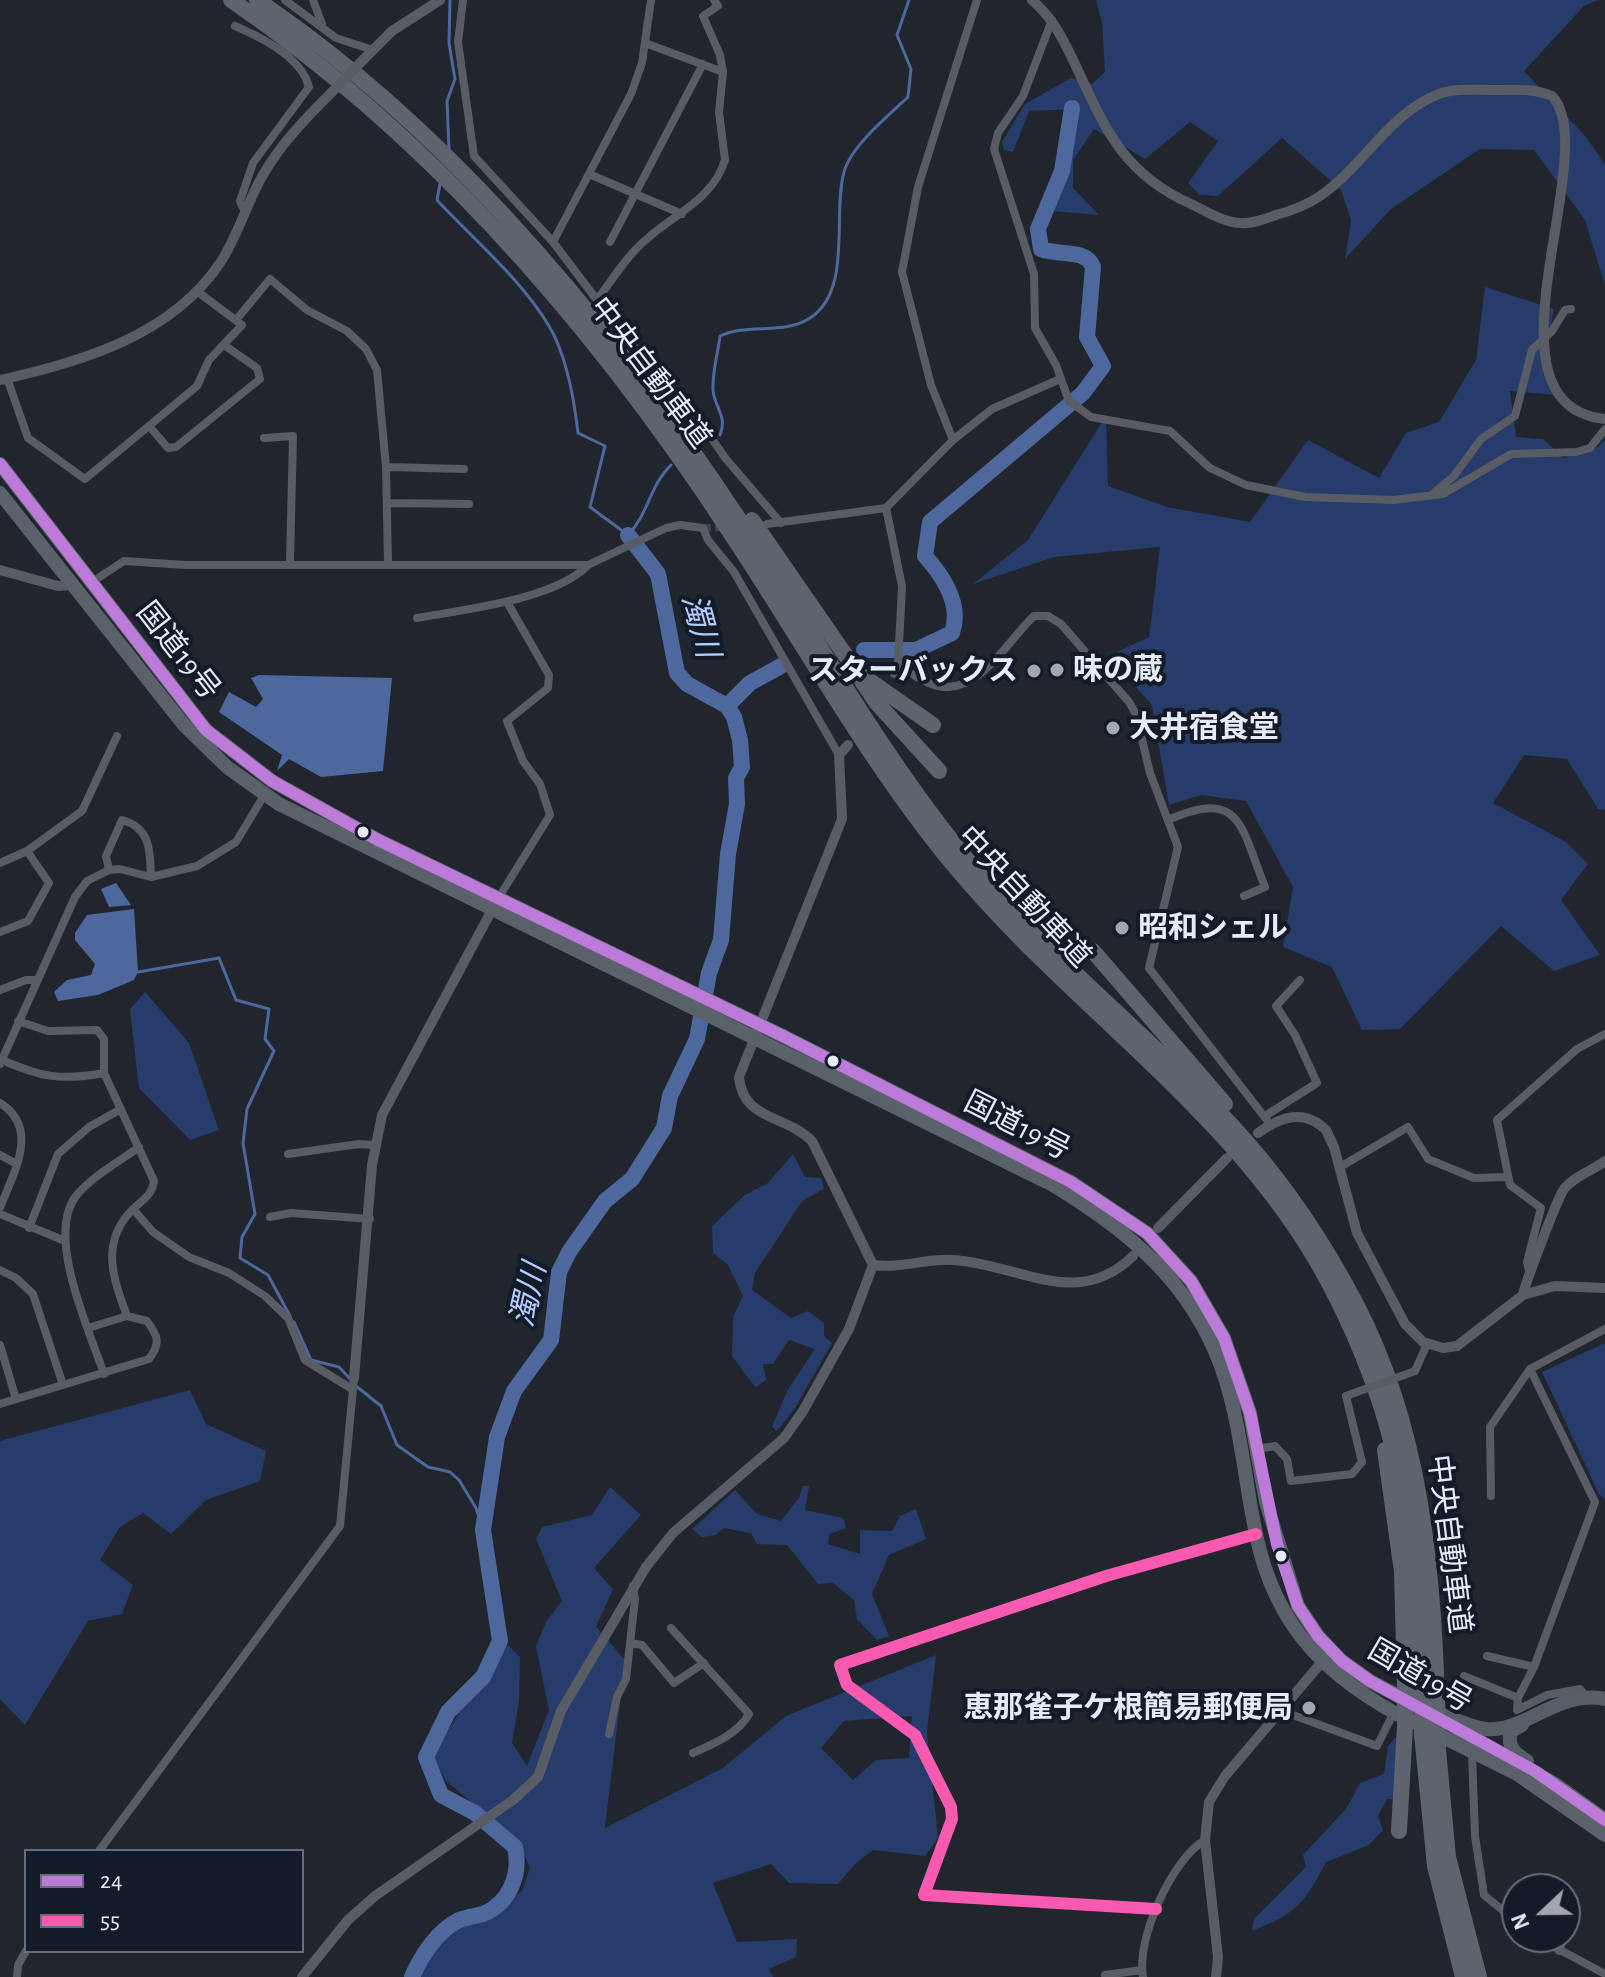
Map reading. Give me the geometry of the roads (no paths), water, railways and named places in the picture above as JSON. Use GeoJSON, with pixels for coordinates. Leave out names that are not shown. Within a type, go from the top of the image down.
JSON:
{"type":"FeatureCollection","features":[{"type":"Feature","properties":{"kind":"highway","name":"中央自動車道"},"geometry":{"type":"LineString","coordinates":[[231,0],[332,74],[432,166],[551,292],[641,404],[732,534],[872,756],[951,862],[1036,956],[1153,1067],[1259,1178],[1326,1277],[1355,1333],[1382,1405],[1405,1486],[1448,1857],[1479,1977]]}},
{"type":"Feature","properties":{"kind":"highway","name":"中央自動車道"},"geometry":{"type":"LineString","coordinates":[[257,0],[342,64],[433,146],[552,271],[651,394],[737,516],[884,748],[929,812],[1045,945],[1242,1136],[1307,1219],[1361,1313],[1396,1400],[1417,1483],[1432,1597],[1430,1703],[1422,1734],[1435,1866],[1463,1977]]}},
{"type":"Feature","properties":{"kind":"highway"},"geometry":{"type":"LineString","coordinates":[[651,394],[689,435],[717,473],[876,702],[939,771]]}},
{"type":"Feature","properties":{"kind":"highway","name":"国道19号"},"geometry":{"type":"LineString","coordinates":[[0,464],[206,730],[272,781],[367,834],[499,897],[731,1020],[1071,1182],[1147,1233],[1191,1281],[1224,1338],[1250,1413],[1266,1502],[1289,1581],[1298,1606],[1326,1656],[1370,1681],[1430,1703],[1605,1820]]}},
{"type":"Feature","properties":{"kind":"highway","name":"国道19号"},"geometry":{"type":"LineString","coordinates":[[0,493],[184,725],[214,755],[264,795],[492,911],[686,997]]}},
{"type":"Feature","properties":{"kind":"highway"},"geometry":{"type":"LineString","coordinates":[[857,672],[933,725]]}},
{"type":"Feature","properties":{"kind":"highway"},"geometry":{"type":"LineString","coordinates":[[1093,951],[1280,1168],[1340,1254],[1356,1284],[1361,1313]]}},
{"type":"Feature","properties":{"kind":"highway","name":"国道19号"},"geometry":{"type":"LineString","coordinates":[[758,1033],[1053,1185],[1135,1240],[1183,1293],[1215,1350],[1235,1415],[1256,1534],[1272,1589],[1294,1627],[1367,1698],[1472,1752],[1555,1800],[1605,1835]]}},
{"type":"Feature","properties":{"kind":"highway"},"geometry":{"type":"LineString","coordinates":[[1382,1405],[1402,1572],[1405,1726],[1399,1831]]}},
{"type":"Feature","properties":{"kind":"main road"},"geometry":{"type":"LineString","coordinates":[[1430,1703],[1488,1729],[1586,1697],[1605,1699]]}},
{"type":"Feature","properties":{"kind":"main road"},"geometry":{"type":"LineString","coordinates":[[1535,1715],[1510,1732],[1509,1744],[1535,1771]]}},
{"type":"Feature","properties":{"kind":"main road"},"geometry":{"type":"LineString","coordinates":[[1555,1800],[1605,1843]]}},
{"type":"Feature","properties":{"kind":"street"},"geometry":{"type":"LineString","coordinates":[[285,0],[336,38],[368,54]]}},
{"type":"Feature","properties":{"kind":"street"},"geometry":{"type":"LineString","coordinates":[[313,0],[322,25]]}},
{"type":"Feature","properties":{"kind":"street"},"geometry":{"type":"LineString","coordinates":[[198,292],[242,325],[209,360],[197,386],[85,479],[28,438],[4,379],[68,363],[150,329],[185,305],[222,260],[263,174],[304,119],[392,31],[440,0]]}},
{"type":"Feature","properties":{"kind":"street"},"geometry":{"type":"LineString","coordinates":[[463,0],[458,42],[471,148],[553,242],[781,523]]}},
{"type":"Feature","properties":{"kind":"street"},"geometry":{"type":"LineString","coordinates":[[553,242],[631,94],[645,43],[651,0]]}},
{"type":"Feature","properties":{"kind":"street"},"geometry":{"type":"LineString","coordinates":[[597,300],[630,255],[649,236],[694,206],[723,167],[726,153],[719,112],[723,72],[720,55],[703,16],[718,6],[714,0]]}},
{"type":"Feature","properties":{"kind":"street"},"geometry":{"type":"LineString","coordinates":[[953,440],[931,385],[902,272],[918,187],[977,0]]}},
{"type":"Feature","properties":{"kind":"street"},"geometry":{"type":"LineString","coordinates":[[1032,0],[1052,20],[1120,153],[1144,176],[1183,200],[1234,223],[1257,221],[1322,196],[1415,108],[1444,92],[1538,92],[1571,106]]}},
{"type":"Feature","properties":{"kind":"street"},"geometry":{"type":"LineString","coordinates":[[1052,20],[1023,96],[998,133],[994,149],[1034,274],[1035,328],[1052,357],[1069,401],[1091,417],[1170,431],[1210,468],[1246,485],[1305,497],[1394,500],[1431,495],[1459,487],[1511,454],[1561,453],[1590,448],[1605,429]]}},
{"type":"Feature","properties":{"kind":"street"},"geometry":{"type":"LineString","coordinates":[[235,26],[281,52],[304,72],[309,87],[253,163],[240,201],[245,212]]}},
{"type":"Feature","properties":{"kind":"street"},"geometry":{"type":"LineString","coordinates":[[645,43],[723,72]]}},
{"type":"Feature","properties":{"kind":"street"},"geometry":{"type":"LineString","coordinates":[[610,242],[703,64]]}},
{"type":"Feature","properties":{"kind":"street"},"geometry":{"type":"LineString","coordinates":[[589,174],[682,214]]}},
{"type":"Feature","properties":{"kind":"street"},"geometry":{"type":"LineString","coordinates":[[236,320],[270,279],[307,310],[347,331],[366,349],[377,370],[386,467],[388,562]]}},
{"type":"Feature","properties":{"kind":"street"},"geometry":{"type":"LineString","coordinates":[[1563,338],[1575,295]]}},
{"type":"Feature","properties":{"kind":"street"},"geometry":{"type":"LineString","coordinates":[[1431,495],[1453,477],[1481,439],[1515,416],[1532,350],[1552,331],[1565,310],[1571,309]]}},
{"type":"Feature","properties":{"kind":"street"},"geometry":{"type":"LineString","coordinates":[[149,426],[168,448],[176,447],[260,379],[257,368],[224,345]]}},
{"type":"Feature","properties":{"kind":"street"},"geometry":{"type":"LineString","coordinates":[[1559,352],[1559,373],[1567,397],[1582,413],[1605,419]]}},
{"type":"Feature","properties":{"kind":"street"},"geometry":{"type":"LineString","coordinates":[[767,524],[886,508],[953,440],[992,409],[1060,379]]}},
{"type":"Feature","properties":{"kind":"street"},"geometry":{"type":"LineString","coordinates":[[264,438],[293,436],[290,562]]}},
{"type":"Feature","properties":{"kind":"street"},"geometry":{"type":"LineString","coordinates":[[386,467],[464,469]]}},
{"type":"Feature","properties":{"kind":"street"},"geometry":{"type":"LineString","coordinates":[[388,503],[469,504]]}},
{"type":"Feature","properties":{"kind":"street"},"geometry":{"type":"LineString","coordinates":[[886,508],[902,586],[896,670],[942,687],[965,683],[1004,649],[1034,616],[1048,616],[1061,624],[1133,709],[1150,773],[1176,840],[1177,856],[1149,968],[1267,1120]]}},
{"type":"Feature","properties":{"kind":"street"},"geometry":{"type":"LineString","coordinates":[[302,1977],[348,1920],[375,1896],[513,1800],[538,1777],[561,1711],[633,1586],[673,1533],[784,1438],[849,1329],[873,1265],[812,1141],[802,1131],[748,1106],[740,1096],[739,1077],[842,819],[839,755],[734,572],[708,540],[703,528],[680,525],[640,539],[588,565],[577,576],[507,602],[417,618]]}},
{"type":"Feature","properties":{"kind":"street"},"geometry":{"type":"LineString","coordinates":[[92,582],[124,561],[186,565],[290,562],[588,565]]}},
{"type":"Feature","properties":{"kind":"street"},"geometry":{"type":"LineString","coordinates":[[0,570],[58,586],[73,585]]}},
{"type":"Feature","properties":{"kind":"street"},"geometry":{"type":"LineString","coordinates":[[100,1849],[340,1526],[375,1145],[392,1090],[499,897],[550,815],[540,784],[523,761],[507,721],[548,688],[549,675],[507,602]]}},
{"type":"Feature","properties":{"kind":"street"},"geometry":{"type":"LineString","coordinates":[[0,863],[27,851],[82,811],[117,736]]}},
{"type":"Feature","properties":{"kind":"street"},"geometry":{"type":"LineString","coordinates":[[839,755],[848,745]]}},
{"type":"Feature","properties":{"kind":"street"},"geometry":{"type":"LineString","coordinates":[[104,1073],[71,1079],[37,1075],[1,1062],[78,891],[87,881],[109,870],[120,869],[151,877],[197,866],[236,842],[272,781]]}},
{"type":"Feature","properties":{"kind":"street"},"geometry":{"type":"LineString","coordinates":[[1168,820],[1205,806],[1216,806],[1234,817],[1265,887],[1244,896]]}},
{"type":"Feature","properties":{"kind":"street"},"geometry":{"type":"LineString","coordinates":[[109,870],[106,856],[122,820],[134,823],[148,839],[151,877]]}},
{"type":"Feature","properties":{"kind":"street"},"geometry":{"type":"LineString","coordinates":[[0,932],[28,921],[49,883],[27,851]]}},
{"type":"Feature","properties":{"kind":"street"},"geometry":{"type":"LineString","coordinates":[[0,990],[26,980],[36,980]]}},
{"type":"Feature","properties":{"kind":"street"},"geometry":{"type":"LineString","coordinates":[[1258,1133],[1267,1120],[1317,1083],[1295,1035],[1276,1006],[1300,980]]}},
{"type":"Feature","properties":{"kind":"street"},"geometry":{"type":"LineString","coordinates":[[18,1021],[48,1031],[97,1030],[104,1039],[104,1073],[154,1181],[152,1191],[118,1227],[109,1254],[127,1316]]}},
{"type":"Feature","properties":{"kind":"street"},"geometry":{"type":"LineString","coordinates":[[1529,1271],[1527,1262],[1541,1208],[1510,1185],[1506,1177],[1497,1120],[1577,1049],[1605,1034]]}},
{"type":"Feature","properties":{"kind":"street"},"geometry":{"type":"LineString","coordinates":[[0,1103],[12,1110],[23,1143],[0,1211],[29,1228],[65,1241]]}},
{"type":"Feature","properties":{"kind":"street"},"geometry":{"type":"LineString","coordinates":[[29,1228],[58,1154],[89,1127],[121,1109]]}},
{"type":"Feature","properties":{"kind":"street"},"geometry":{"type":"LineString","coordinates":[[1267,1120],[1290,1116],[1314,1120],[1330,1136],[1349,1208],[1363,1246],[1405,1324],[1415,1338],[1427,1344],[1443,1348],[1463,1343],[1523,1295],[1555,1286],[1605,1288]]}},
{"type":"Feature","properties":{"kind":"street"},"geometry":{"type":"LineString","coordinates":[[1340,1167],[1408,1127],[1428,1159],[1474,1178],[1506,1177]]}},
{"type":"Feature","properties":{"kind":"street"},"geometry":{"type":"LineString","coordinates":[[288,1154],[375,1145]]}},
{"type":"Feature","properties":{"kind":"street"},"geometry":{"type":"LineString","coordinates":[[104,1374],[88,1328],[65,1241],[65,1224],[75,1198],[139,1147]]}},
{"type":"Feature","properties":{"kind":"street"},"geometry":{"type":"LineString","coordinates":[[0,1155],[17,1164]]}},
{"type":"Feature","properties":{"kind":"street"},"geometry":{"type":"LineString","coordinates":[[1158,1228],[1227,1158]]}},
{"type":"Feature","properties":{"kind":"street"},"geometry":{"type":"LineString","coordinates":[[1523,1295],[1529,1271],[1540,1254],[1563,1189],[1605,1161]]}},
{"type":"Feature","properties":{"kind":"street"},"geometry":{"type":"LineString","coordinates":[[133,1209],[153,1232],[177,1249],[229,1273],[265,1296],[288,1318],[305,1360],[353,1384]]}},
{"type":"Feature","properties":{"kind":"street"},"geometry":{"type":"LineString","coordinates":[[270,1217],[291,1213],[370,1219]]}},
{"type":"Feature","properties":{"kind":"street"},"geometry":{"type":"LineString","coordinates":[[873,1265],[888,1267],[947,1259],[972,1261],[1079,1284],[1105,1278],[1133,1256]]}},
{"type":"Feature","properties":{"kind":"street"},"geometry":{"type":"LineString","coordinates":[[0,1270],[16,1278],[33,1294],[63,1385]]}},
{"type":"Feature","properties":{"kind":"street"},"geometry":{"type":"LineString","coordinates":[[0,1404],[149,1359],[158,1348],[158,1337],[147,1321],[127,1316],[88,1328]]}},
{"type":"Feature","properties":{"kind":"street"},"geometry":{"type":"LineString","coordinates":[[1491,1496],[1490,1427],[1530,1369],[1605,1329]]}},
{"type":"Feature","properties":{"kind":"street"},"geometry":{"type":"LineString","coordinates":[[1256,1449],[1275,1446],[1287,1459],[1291,1481],[1352,1474],[1362,1462],[1346,1396],[1415,1371],[1427,1344]]}},
{"type":"Feature","properties":{"kind":"street"},"geometry":{"type":"LineString","coordinates":[[0,1345],[16,1399]]}},
{"type":"Feature","properties":{"kind":"street"},"geometry":{"type":"LineString","coordinates":[[1530,1369],[1595,1502],[1534,1667],[1518,1698],[1517,1710],[1566,1690],[1580,1689],[1586,1697]]}},
{"type":"Feature","properties":{"kind":"street"},"geometry":{"type":"LineString","coordinates":[[1156,1909],[924,1895],[952,1819],[951,1807],[915,1735],[847,1685],[840,1665],[1106,1576],[1256,1534]]}},
{"type":"Feature","properties":{"kind":"street"},"geometry":{"type":"LineString","coordinates":[[609,1734],[617,1697],[626,1679],[635,1599],[633,1586]]}},
{"type":"Feature","properties":{"kind":"street"},"geometry":{"type":"LineString","coordinates":[[671,1628],[749,1714],[744,1723],[716,1743],[693,1753]]}},
{"type":"Feature","properties":{"kind":"street"},"geometry":{"type":"LineString","coordinates":[[630,1643],[642,1645],[674,1683],[704,1663]]}},
{"type":"Feature","properties":{"kind":"street"},"geometry":{"type":"LineString","coordinates":[[1215,1977],[1218,1957],[1205,1840],[1209,1802],[1225,1776],[1326,1656]]}},
{"type":"Feature","properties":{"kind":"street"},"geometry":{"type":"LineString","coordinates":[[1487,1656],[1534,1667]]}},
{"type":"Feature","properties":{"kind":"street"},"geometry":{"type":"LineString","coordinates":[[1464,1676],[1518,1698]]}},
{"type":"Feature","properties":{"kind":"street"},"geometry":{"type":"LineString","coordinates":[[1282,1711],[1377,1746],[1394,1712]]}},
{"type":"Feature","properties":{"kind":"street"},"geometry":{"type":"LineString","coordinates":[[1472,1752],[1475,1836],[1484,1895],[1501,1909]]}},
{"type":"Feature","properties":{"kind":"street"},"geometry":{"type":"LineString","coordinates":[[1105,1975],[1142,1974],[1142,1950],[1156,1909],[1190,1849],[1205,1840]]}},
{"type":"Feature","properties":{"kind":"street"},"geometry":{"type":"LineString","coordinates":[[17,1977],[18,1965],[25,1953]]}},
{"type":"Feature","properties":{"kind":"street"},"geometry":{"type":"LineString","coordinates":[[1563,1953],[1605,1974]]}},
{"type":"Feature","properties":{"kind":"waterway"},"geometry":{"type":"LineString","coordinates":[[449,150],[447,101],[455,79],[449,43],[450,0]]}},
{"type":"Feature","properties":{"kind":"waterway"},"geometry":{"type":"LineString","coordinates":[[720,435],[722,417],[713,383],[720,336],[800,323],[823,305],[832,289],[839,251],[844,172],[862,142],[908,97],[911,69],[897,35],[909,0]]}},
{"type":"Feature","properties":{"kind":"waterway"},"geometry":{"type":"LineString","coordinates":[[864,650],[916,650],[952,633],[953,602],[944,582],[925,556],[930,522],[1083,393],[1103,366],[1087,337],[1093,267],[1084,257],[1041,249],[1038,229],[1062,171],[1072,108]]}},
{"type":"Feature","properties":{"kind":"waterway"},"geometry":{"type":"LineString","coordinates":[[440,184],[437,200],[525,292],[549,326],[561,350],[578,433],[605,446],[590,507],[628,535],[641,518],[658,481],[671,465]]}},
{"type":"Feature","properties":{"kind":"waterway","name":"濁川"},"geometry":{"type":"LineString","coordinates":[[412,1977],[425,1952],[444,1930],[459,1920],[492,1909],[507,1895],[515,1877],[515,1847],[475,1813],[441,1795],[426,1757],[448,1712],[483,1677],[500,1641],[483,1530],[497,1437],[514,1391],[551,1340],[559,1272],[569,1252],[605,1201],[632,1179],[664,1128],[670,1096],[697,1039],[709,973],[721,940],[728,854],[737,804],[736,778],[742,767],[740,740],[734,717],[727,706],[687,684],[677,673],[658,574],[628,535]]}},
{"type":"Feature","properties":{"kind":"waterway"},"geometry":{"type":"LineString","coordinates":[[727,706],[750,683],[781,666]]}},
{"type":"Feature","properties":{"kind":"waterway"},"geometry":{"type":"LineString","coordinates":[[138,972],[219,958],[236,1000],[269,1009],[265,1039],[274,1051],[247,1109],[243,1143],[255,1214],[242,1237],[240,1258],[268,1275],[290,1316]]}},
{"type":"Feature","properties":{"kind":"waterway"},"geometry":{"type":"LineString","coordinates":[[294,1322],[311,1360],[339,1367],[351,1380]]}},
{"type":"Feature","properties":{"kind":"waterway"},"geometry":{"type":"LineString","coordinates":[[356,1386],[381,1406],[397,1445],[428,1467],[450,1472],[459,1480],[476,1508],[483,1530]]}},
{"type":"Feature","properties":{"kind":"tunnel"},"geometry":{"type":"LineString","coordinates":[[703,528],[726,527]]}},
{"type":"Feature","properties":{"kind":"place","name":"味の蔵"},"geometry":{"type":"Point","coordinates":[1057,670]}},
{"type":"Feature","properties":{"kind":"place","name":"スターバックス"},"geometry":{"type":"Point","coordinates":[1034,671]}},
{"type":"Feature","properties":{"kind":"place","name":"大井宿食堂"},"geometry":{"type":"Point","coordinates":[1113,728]}},
{"type":"Feature","properties":{"kind":"place","name":"昭和シェル"},"geometry":{"type":"Point","coordinates":[1122,928]}},
{"type":"Feature","properties":{"kind":"place","name":"恵那雀子ケ根簡易郵便局"},"geometry":{"type":"Point","coordinates":[1309,1708]}}]}
